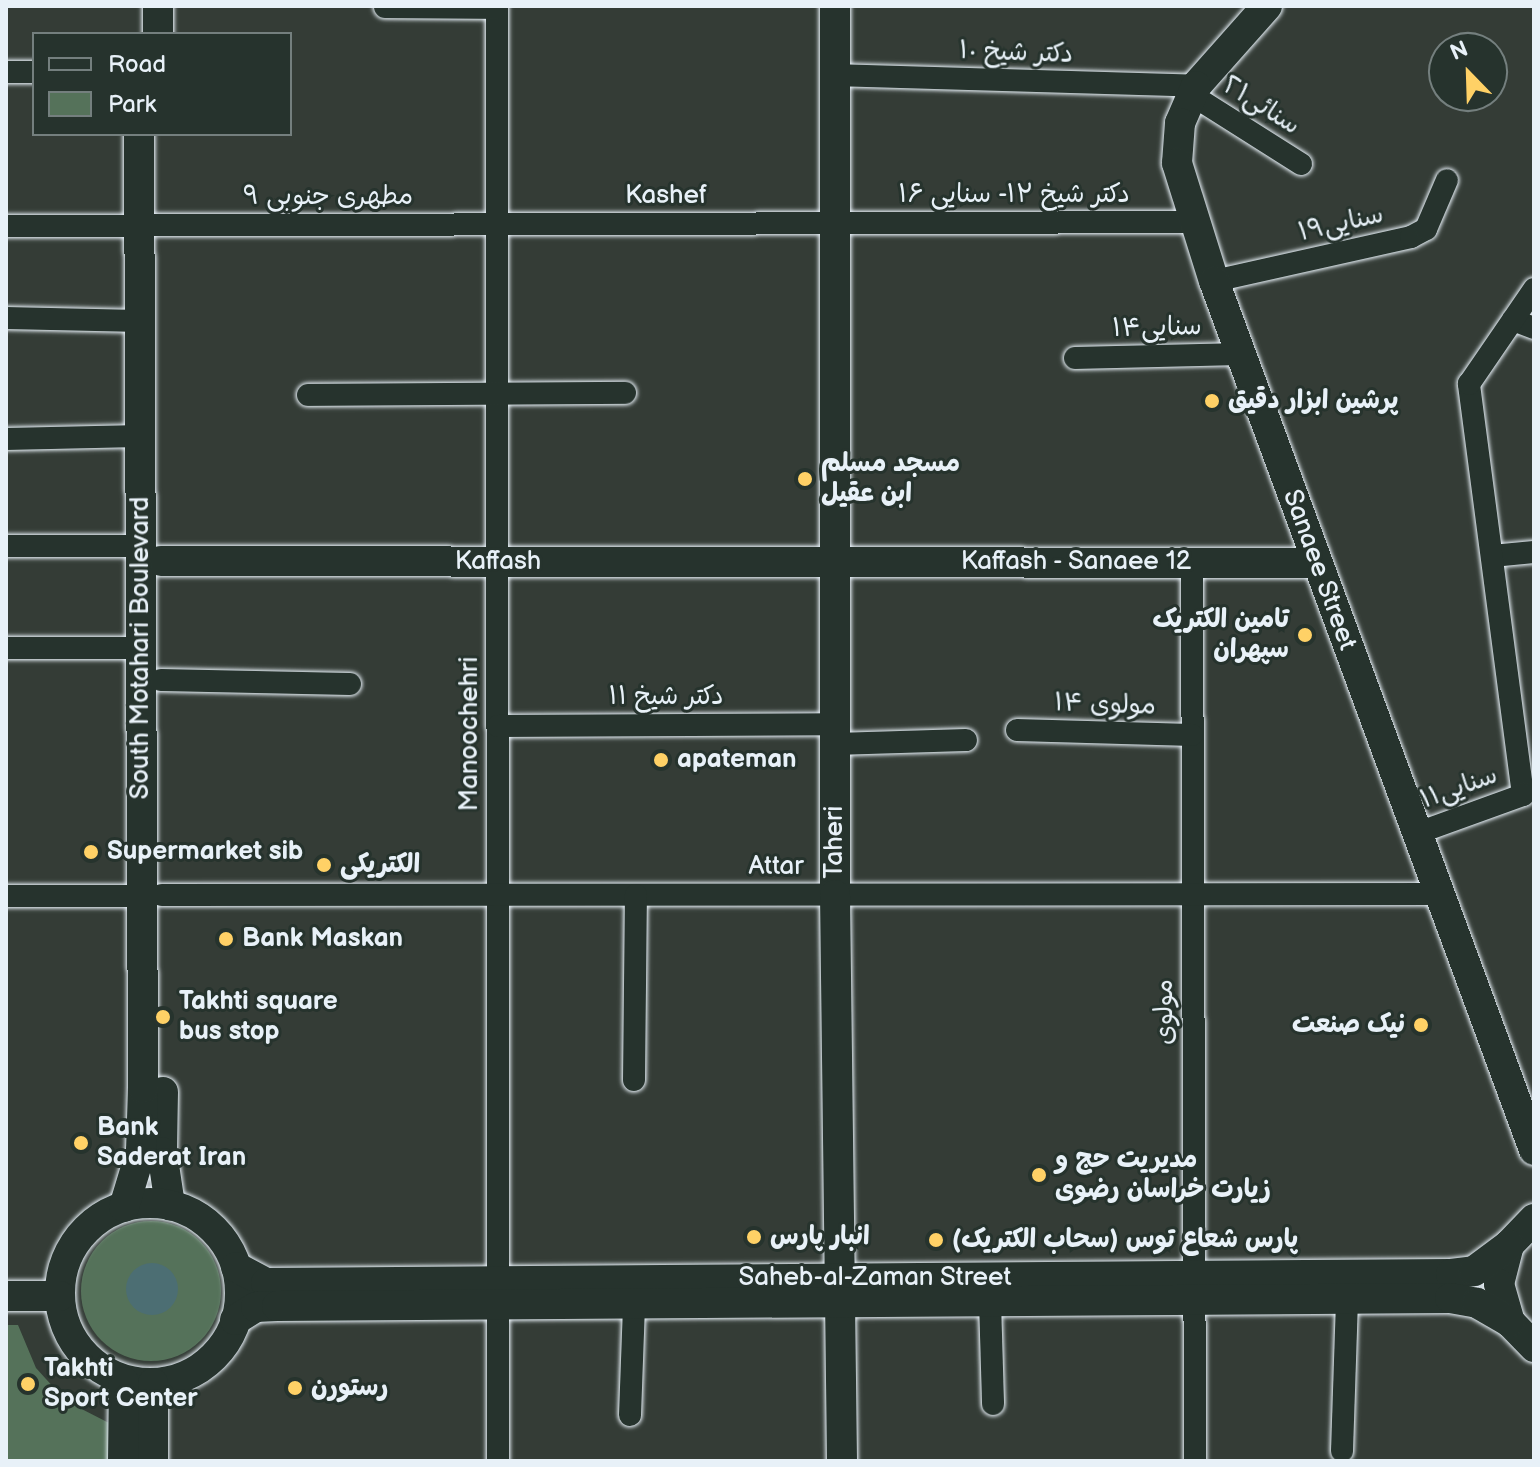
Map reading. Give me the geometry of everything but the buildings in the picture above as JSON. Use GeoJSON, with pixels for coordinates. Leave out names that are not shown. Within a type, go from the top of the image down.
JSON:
{"type":"FeatureCollection","features":[{"type":"Feature","properties":{"kind":"main road"},"geometry":{"type":"LineString","coordinates":[[138,6],[138,32]]}},
{"type":"Feature","properties":{"kind":"main road"},"geometry":{"type":"LineString","coordinates":[[158,6],[158,32]]}},
{"type":"Feature","properties":{"kind":"main road","name":"Taheri"},"geometry":{"type":"LineString","coordinates":[[835,6],[835,895],[842,1461]]}},
{"type":"Feature","properties":{"kind":"main road","name":"Sanaee Street"},"geometry":{"type":"LineString","coordinates":[[1267,6],[1194,91],[1180,123],[1177,163],[1214,281],[1437,894],[1534,1150]]}},
{"type":"Feature","properties":{"kind":"main road","name":"South Motahari Boulevard"},"geometry":{"type":"LineString","coordinates":[[139,136],[149,226],[151,554],[141,648],[162,1152],[170,1205]]}},
{"type":"Feature","properties":{"kind":"main road","name":"South Motahari Boulevard"},"geometry":{"type":"LineString","coordinates":[[124,1207],[141,1151],[161,680],[140,436],[140,321],[159,136]]}},
{"type":"Feature","properties":{"kind":"main road","name":"Kaffash"},"geometry":{"type":"LineString","coordinates":[[151,554],[497,562],[835,562]]}},
{"type":"Feature","properties":{"kind":"main road","name":"Kaffash - Sanaee 12"},"geometry":{"type":"LineString","coordinates":[[835,562],[1317,563]]}},
{"type":"Feature","properties":{"kind":"main road"},"geometry":{"type":"LineString","coordinates":[[170,1205],[211,1227],[236,1267],[240,1290],[235,1320],[216,1355],[198,1369],[138,1382],[88,1359],[73,1341],[60,1296],[66,1262],[84,1232],[124,1207],[170,1205]]}},
{"type":"Feature","properties":{"kind":"main road","name":"Saheb-al-Zaman Street"},"geometry":{"type":"LineString","coordinates":[[235,1320],[246,1310],[265,1306],[498,1292],[634,1304],[840,1290],[990,1301],[1451,1274],[1474,1271],[1509,1245],[1534,1219]]}},
{"type":"Feature","properties":{"kind":"main road"},"geometry":{"type":"LineString","coordinates":[[1509,1245],[1499,1284],[1510,1322],[1534,1347]]}},
{"type":"Feature","properties":{"kind":"main road","name":"Saheb-al-Zaman Street"},"geometry":{"type":"LineString","coordinates":[[236,1267],[266,1283],[498,1292],[1193,1288],[1347,1299],[1450,1298],[1477,1303],[1510,1322]]}},
{"type":"Feature","properties":{"kind":"main road"},"geometry":{"type":"LineString","coordinates":[[6,1296],[60,1296]]}},
{"type":"Feature","properties":{"kind":"main road"},"geometry":{"type":"LineString","coordinates":[[123,1461],[138,1382]]}},
{"type":"Feature","properties":{"kind":"main road"},"geometry":{"type":"LineString","coordinates":[[138,1382],[153,1461]]}},
{"type":"Feature","properties":{"kind":"street"},"geometry":{"type":"LineString","coordinates":[[385,7],[497,7]]}},
{"type":"Feature","properties":{"kind":"street","name":"Manoochehri"},"geometry":{"type":"LineString","coordinates":[[497,7],[498,1461]]}},
{"type":"Feature","properties":{"kind":"street"},"geometry":{"type":"LineString","coordinates":[[6,72],[32,72]]}},
{"type":"Feature","properties":{"kind":"street","name":"دکتر شیخ ۱۰"},"geometry":{"type":"LineString","coordinates":[[835,75],[1194,91]]}},
{"type":"Feature","properties":{"kind":"street","name":"سنائی٢١"},"geometry":{"type":"LineString","coordinates":[[1194,91],[1301,164]]}},
{"type":"Feature","properties":{"kind":"street","name":"سنایی۱۹"},"geometry":{"type":"LineString","coordinates":[[1214,281],[1411,237],[1426,229],[1447,180]]}},
{"type":"Feature","properties":{"kind":"street","name":"دکتر شیخ ۱۲- سنایی ۱۶"},"geometry":{"type":"LineString","coordinates":[[835,223],[1193,222]]}},
{"type":"Feature","properties":{"kind":"street","name":"Kashef"},"geometry":{"type":"LineString","coordinates":[[497,225],[835,223]]}},
{"type":"Feature","properties":{"kind":"street","name":"مطهری جنوبی ۹"},"geometry":{"type":"LineString","coordinates":[[6,226],[497,225]]}},
{"type":"Feature","properties":{"kind":"street"},"geometry":{"type":"LineString","coordinates":[[1529,799],[1469,384],[1523,324],[1534,289]]}},
{"type":"Feature","properties":{"kind":"street"},"geometry":{"type":"LineString","coordinates":[[6,318],[140,321]]}},
{"type":"Feature","properties":{"kind":"street","name":"سنایی۱۴"},"geometry":{"type":"LineString","coordinates":[[1075,358],[1241,354]]}},
{"type":"Feature","properties":{"kind":"street"},"geometry":{"type":"LineString","coordinates":[[308,395],[625,393]]}},
{"type":"Feature","properties":{"kind":"street"},"geometry":{"type":"LineString","coordinates":[[6,439],[140,436]]}},
{"type":"Feature","properties":{"kind":"street"},"geometry":{"type":"LineString","coordinates":[[6,546],[151,554]]}},
{"type":"Feature","properties":{"kind":"street"},"geometry":{"type":"LineString","coordinates":[[1492,556],[1534,552]]}},
{"type":"Feature","properties":{"kind":"street","name":"مولوی"},"geometry":{"type":"LineString","coordinates":[[1192,563],[1195,1461]]}},
{"type":"Feature","properties":{"kind":"street"},"geometry":{"type":"LineString","coordinates":[[6,648],[141,648]]}},
{"type":"Feature","properties":{"kind":"street"},"geometry":{"type":"LineString","coordinates":[[161,680],[350,684]]}},
{"type":"Feature","properties":{"kind":"street","name":"دکتر شیخ ۱۱"},"geometry":{"type":"LineString","coordinates":[[498,726],[966,740]]}},
{"type":"Feature","properties":{"kind":"street","name":"مولوی ۱۴"},"geometry":{"type":"LineString","coordinates":[[1017,730],[1192,735]]}},
{"type":"Feature","properties":{"kind":"street","name":"سنایی۱۱"},"geometry":{"type":"LineString","coordinates":[[1415,834],[1529,799]]}},
{"type":"Feature","properties":{"kind":"street","name":"Attar"},"geometry":{"type":"LineString","coordinates":[[6,896],[1437,894]]}},
{"type":"Feature","properties":{"kind":"street"},"geometry":{"type":"LineString","coordinates":[[634,1080],[636,895]]}},
{"type":"Feature","properties":{"kind":"street"},"geometry":{"type":"LineString","coordinates":[[1342,1451],[1347,1299]]}},
{"type":"Feature","properties":{"kind":"street"},"geometry":{"type":"LineString","coordinates":[[990,1301],[993,1404]]}},
{"type":"Feature","properties":{"kind":"street"},"geometry":{"type":"LineString","coordinates":[[630,1415],[634,1304]]}},
{"type":"Feature","properties":{"kind":"green space"},"geometry":{"type":"Polygon","coordinates":[[[151,1221],[178,1226],[200,1242],[216,1264],[221,1291],[216,1318],[200,1340],[178,1356],[151,1361],[124,1356],[102,1340],[86,1318],[81,1291],[86,1264],[102,1242],[124,1226],[151,1221]]]}},
{"type":"Feature","properties":{"kind":"green space","name":"Takhti Sport Center"},"geometry":{"type":"Polygon","coordinates":[[[6,1325],[18,1325],[36,1368],[66,1401],[109,1423],[118,1461],[6,1461],[6,1325]]]}},
{"type":"Feature","properties":{"kind":"water"},"geometry":{"type":"Polygon","coordinates":[[[152,1263],[170,1271],[178,1289],[170,1307],[152,1315],[134,1307],[126,1289],[134,1271],[152,1263]]]}},
{"type":"Feature","properties":{"kind":"place","name":"پرشین ابزار دقیق"},"geometry":{"type":"Point","coordinates":[1212,401]}},
{"type":"Feature","properties":{"kind":"place","name":"مسجد مسلم ابن عقیل"},"geometry":{"type":"Point","coordinates":[805,479]}},
{"type":"Feature","properties":{"kind":"place","name":"تامین الکتریک سپهران"},"geometry":{"type":"Point","coordinates":[1305,635]}},
{"type":"Feature","properties":{"kind":"place","name":"apateman"},"geometry":{"type":"Point","coordinates":[661,760]}},
{"type":"Feature","properties":{"kind":"place","name":"Supermarket sib"},"geometry":{"type":"Point","coordinates":[91,852]}},
{"type":"Feature","properties":{"kind":"place","name":"الکتریکی"},"geometry":{"type":"Point","coordinates":[324,865]}},
{"type":"Feature","properties":{"kind":"place","name":"Bank Maskan"},"geometry":{"type":"Point","coordinates":[226,939]}},
{"type":"Feature","properties":{"kind":"place","name":"Takhti square bus stop"},"geometry":{"type":"Point","coordinates":[163,1017]}},
{"type":"Feature","properties":{"kind":"place","name":"نیک صنعت"},"geometry":{"type":"Point","coordinates":[1421,1025]}},
{"type":"Feature","properties":{"kind":"place","name":"Bank Saderat Iran"},"geometry":{"type":"Point","coordinates":[81,1143]}},
{"type":"Feature","properties":{"kind":"place","name":"مدیریت حج و زیارت خراسان رضوی"},"geometry":{"type":"Point","coordinates":[1039,1175]}},
{"type":"Feature","properties":{"kind":"place","name":"انبار پارس"},"geometry":{"type":"Point","coordinates":[754,1237]}},
{"type":"Feature","properties":{"kind":"place","name":"پارس شعاع توس (سحاب الکتریک)"},"geometry":{"type":"Point","coordinates":[936,1240]}},
{"type":"Feature","properties":{"kind":"place","name":"Takhti Sport Center"},"geometry":{"type":"Point","coordinates":[28,1384]}},
{"type":"Feature","properties":{"kind":"place","name":"رستورن"},"geometry":{"type":"Point","coordinates":[295,1388]}}]}
